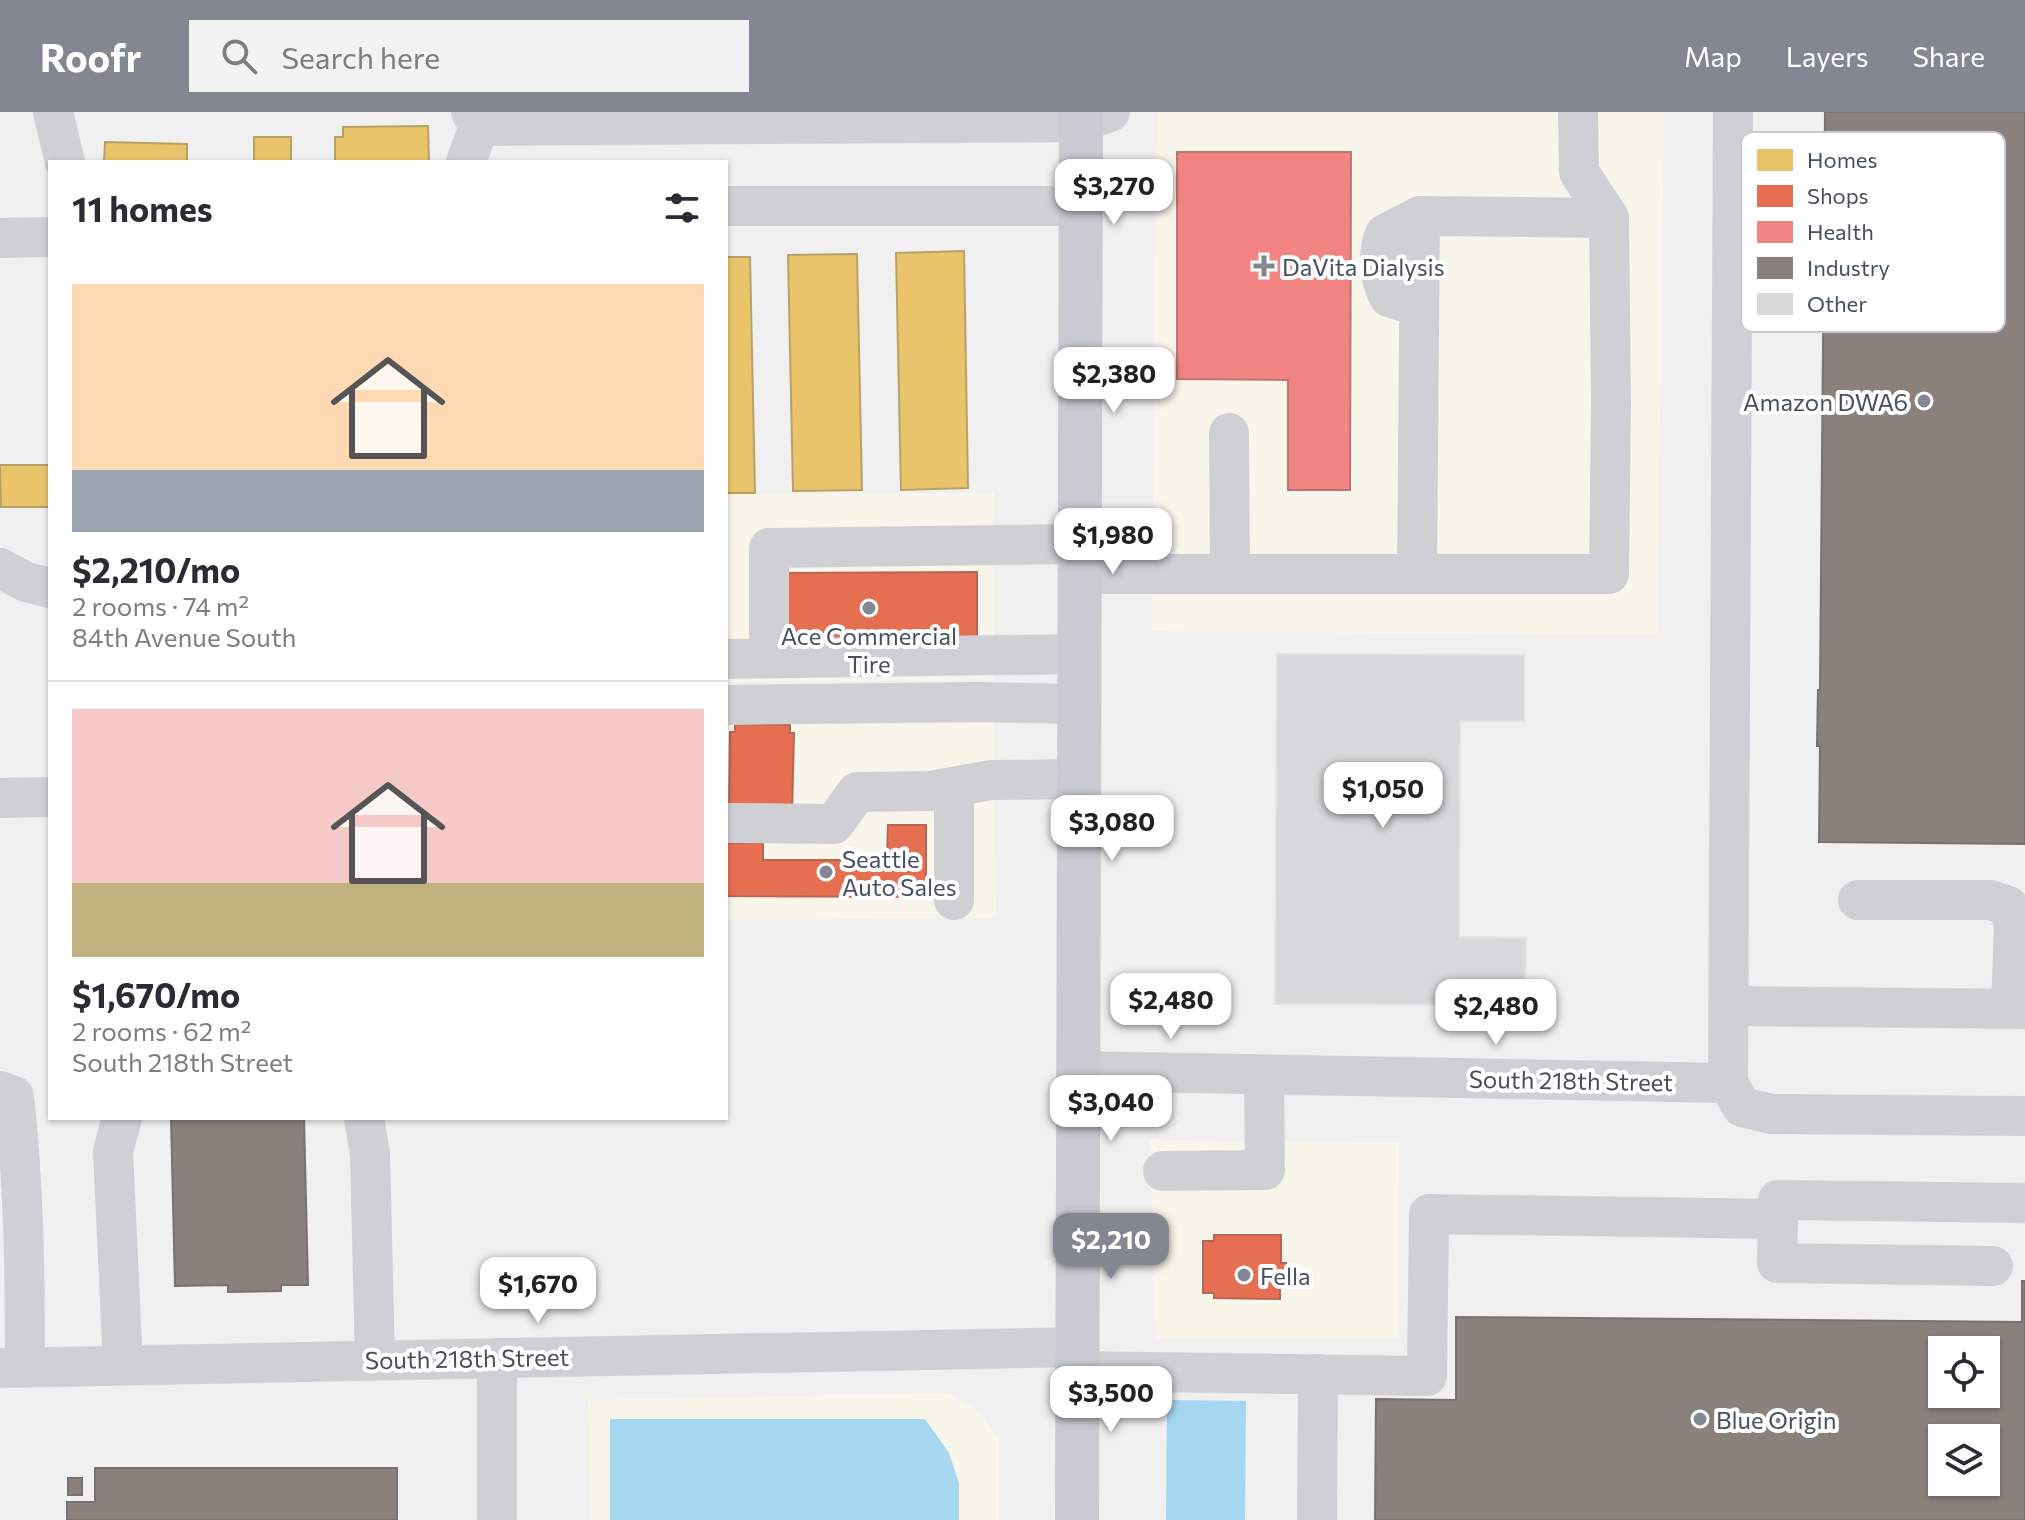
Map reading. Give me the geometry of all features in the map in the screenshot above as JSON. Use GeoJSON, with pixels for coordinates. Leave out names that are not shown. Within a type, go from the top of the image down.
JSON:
{"type":"FeatureCollection","features":[{"type":"Feature","properties":{"kind":"main road"},"geometry":{"type":"LineString","coordinates":[[1077,1520],[1080,206],[1090,115]]}},
{"type":"Feature","properties":{"kind":"street"},"geometry":{"type":"LineString","coordinates":[[53,112],[65,160]]}},
{"type":"Feature","properties":{"kind":"street"},"geometry":{"type":"LineString","coordinates":[[769,658],[769,548],[1079,559],[1230,574],[1609,574],[1609,218],[1579,172],[1578,112]]}},
{"type":"Feature","properties":{"kind":"street"},"geometry":{"type":"LineString","coordinates":[[1733,112],[1728,1083],[1742,1107],[1772,1114],[2025,1116]]}},
{"type":"Feature","properties":{"kind":"street"},"geometry":{"type":"LineString","coordinates":[[472,133],[1090,115]]}},
{"type":"Feature","properties":{"kind":"street"},"geometry":{"type":"LineString","coordinates":[[728,206],[1080,206]]}},
{"type":"Feature","properties":{"kind":"street"},"geometry":{"type":"LineString","coordinates":[[1417,574],[1420,216],[1609,218]]}},
{"type":"Feature","properties":{"kind":"street"},"geometry":{"type":"LineString","coordinates":[[0,238],[48,237]]}},
{"type":"Feature","properties":{"kind":"street"},"geometry":{"type":"LineString","coordinates":[[1229,433],[1230,574]]}},
{"type":"Feature","properties":{"kind":"street"},"geometry":{"type":"LineString","coordinates":[[0,568],[26,582],[48,588]]}},
{"type":"Feature","properties":{"kind":"street"},"geometry":{"type":"LineString","coordinates":[[728,659],[1079,654]]}},
{"type":"Feature","properties":{"kind":"street"},"geometry":{"type":"LineString","coordinates":[[728,705],[1079,704]]}},
{"type":"Feature","properties":{"kind":"street"},"geometry":{"type":"LineString","coordinates":[[728,823],[834,824],[857,792],[930,791],[991,780],[1079,779]]}},
{"type":"Feature","properties":{"kind":"street"},"geometry":{"type":"LineString","coordinates":[[954,787],[954,900]]}},
{"type":"Feature","properties":{"kind":"street"},"geometry":{"type":"LineString","coordinates":[[0,798],[48,797]]}},
{"type":"Feature","properties":{"kind":"street"},"geometry":{"type":"LineString","coordinates":[[1728,1006],[2018,1008],[2014,924],[2008,906],[1990,900],[1858,900]]}},
{"type":"Feature","properties":{"kind":"street","name":"South 218th Street"},"geometry":{"type":"LineString","coordinates":[[1078,1071],[1728,1083]]}},
{"type":"Feature","properties":{"kind":"street"},"geometry":{"type":"LineString","coordinates":[[1163,1171],[1265,1170],[1264,1075]]}},
{"type":"Feature","properties":{"kind":"street"},"geometry":{"type":"LineString","coordinates":[[0,1091],[14,1096],[20,1150],[12,1368]]}},
{"type":"Feature","properties":{"kind":"street"},"geometry":{"type":"LineString","coordinates":[[121,1120],[113,1151],[123,1365]]}},
{"type":"Feature","properties":{"kind":"street"},"geometry":{"type":"LineString","coordinates":[[364,1120],[370,1154],[375,1360]]}},
{"type":"Feature","properties":{"kind":"street"},"geometry":{"type":"LineString","coordinates":[[1993,1266],[1777,1263],[1778,1200],[2025,1203]]}},
{"type":"Feature","properties":{"kind":"street","name":"South 218th Street"},"geometry":{"type":"LineString","coordinates":[[12,1368],[497,1358],[1077,1359],[1318,1374],[1427,1376],[1429,1214],[1778,1219]]}},
{"type":"Feature","properties":{"kind":"street"},"geometry":{"type":"LineString","coordinates":[[497,1358],[497,1520]]}},
{"type":"Feature","properties":{"kind":"street"},"geometry":{"type":"LineString","coordinates":[[1317,1520],[1318,1374]]}},
{"type":"Feature","properties":{"kind":"shaded area"},"geometry":{"type":"Polygon","coordinates":[[[1157,112],[1664,112],[1657,635],[1152,631],[1157,112]]]}},
{"type":"Feature","properties":{"kind":"shaded area"},"geometry":{"type":"Polygon","coordinates":[[[994,493],[994,680],[728,682],[728,494],[994,493]]]}},
{"type":"Feature","properties":{"kind":"shaded area"},"geometry":{"type":"Polygon","coordinates":[[[994,723],[996,918],[728,920],[728,725],[994,723]]]}},
{"type":"Feature","properties":{"kind":"shaded area"},"geometry":{"type":"Polygon","coordinates":[[[1150,1140],[1399,1143],[1398,1338],[1156,1338],[1150,1140]]]}},
{"type":"Feature","properties":{"kind":"shaded area"},"geometry":{"type":"Polygon","coordinates":[[[948,1393],[979,1412],[999,1439],[999,1520],[591,1520],[588,1400],[948,1393]]]}},
{"type":"Feature","properties":{"kind":"water"},"geometry":{"type":"Polygon","coordinates":[[[1167,1400],[1246,1401],[1245,1520],[1166,1520],[1167,1400]]]}},
{"type":"Feature","properties":{"kind":"water"},"geometry":{"type":"Polygon","coordinates":[[[610,1419],[925,1419],[949,1453],[959,1483],[959,1520],[610,1520],[610,1419]]]}},
{"type":"Feature","properties":{"kind":"building: Homes"},"geometry":{"type":"Polygon","coordinates":[[[428,126],[429,160],[335,160],[335,137],[343,137],[343,127],[428,126]]]}},
{"type":"Feature","properties":{"kind":"building: Homes"},"geometry":{"type":"Polygon","coordinates":[[[254,137],[291,137],[291,160],[254,160],[254,137]]]}},
{"type":"Feature","properties":{"kind":"building: Homes"},"geometry":{"type":"Polygon","coordinates":[[[105,142],[187,144],[187,160],[104,160],[105,142]]]}},
{"type":"Feature","properties":{"kind":"building: Homes"},"geometry":{"type":"Polygon","coordinates":[[[964,251],[968,488],[901,490],[896,253],[964,251]]]}},
{"type":"Feature","properties":{"kind":"building: Homes"},"geometry":{"type":"Polygon","coordinates":[[[857,254],[862,490],[793,491],[788,255],[857,254]]]}},
{"type":"Feature","properties":{"kind":"building: Homes"},"geometry":{"type":"Polygon","coordinates":[[[728,257],[750,257],[755,493],[728,493],[728,257]]]}},
{"type":"Feature","properties":{"kind":"building: Homes"},"geometry":{"type":"Polygon","coordinates":[[[0,465],[48,465],[48,507],[1,507],[0,465]]]}},
{"type":"Feature","properties":{"kind":"building: Shops"},"geometry":{"type":"Polygon","coordinates":[[[977,572],[977,638],[781,639],[781,573],[977,572]]]}},
{"type":"Feature","properties":{"kind":"building: Shops"},"geometry":{"type":"Polygon","coordinates":[[[735,724],[790,725],[790,733],[794,733],[792,814],[729,814],[730,732],[735,732],[735,724]]]}},
{"type":"Feature","properties":{"kind":"building: Shops","name":"Seattle Auto Sales"},"geometry":{"type":"Polygon","coordinates":[[[888,825],[926,825],[926,897],[728,896],[728,843],[763,843],[763,860],[887,858],[888,825]]]}},
{"type":"Feature","properties":{"kind":"building: Shops","name":"Fella"},"geometry":{"type":"Polygon","coordinates":[[[1214,1235],[1281,1235],[1281,1263],[1286,1263],[1286,1286],[1280,1286],[1280,1299],[1214,1298],[1214,1293],[1203,1293],[1203,1241],[1214,1241],[1214,1235]]]}},
{"type":"Feature","properties":{"kind":"building: Health","name":"DaVita Dialysis"},"geometry":{"type":"Polygon","coordinates":[[[1177,152],[1351,152],[1350,490],[1288,490],[1288,380],[1177,379],[1177,152]]]}},
{"type":"Feature","properties":{"kind":"building: Industry","name":"Amazon DWA6"},"geometry":{"type":"Polygon","coordinates":[[[1825,112],[2025,112],[2025,844],[1819,842],[1820,746],[1817,746],[1823,332],[2005,332],[2005,132],[1825,132],[1825,112]]]}},
{"type":"Feature","properties":{"kind":"building: Industry"},"geometry":{"type":"Polygon","coordinates":[[[171,1120],[304,1120],[308,1285],[281,1285],[281,1291],[228,1292],[228,1285],[175,1286],[171,1120]]]}},
{"type":"Feature","properties":{"kind":"building: Industry","name":"Blue Origin"},"geometry":{"type":"Polygon","coordinates":[[[2022,1281],[2025,1281],[2025,1520],[1375,1520],[1376,1399],[1456,1400],[1456,1317],[2022,1322],[2022,1281]]]}},
{"type":"Feature","properties":{"kind":"building: Industry"},"geometry":{"type":"Polygon","coordinates":[[[95,1468],[397,1468],[397,1520],[67,1520],[67,1502],[95,1502],[95,1468]]]}},
{"type":"Feature","properties":{"kind":"building: Industry"},"geometry":{"type":"Polygon","coordinates":[[[68,1478],[82,1478],[82,1495],[68,1495],[68,1478]]]}},
{"type":"Feature","properties":{"kind":"building: Other"},"geometry":{"type":"Polygon","coordinates":[[[1277,654],[1524,655],[1524,721],[1460,721],[1459,937],[1526,938],[1525,1005],[1275,1004],[1277,654]]]}},
{"type":"Feature","properties":{"kind":"place","name":"DaVita Dialysis"},"geometry":{"type":"Point","coordinates":[1264,266]}},
{"type":"Feature","properties":{"kind":"place","name":"Amazon DWA6"},"geometry":{"type":"Point","coordinates":[1924,401]}},
{"type":"Feature","properties":{"kind":"place","name":"Ace Commercial Tire"},"geometry":{"type":"Point","coordinates":[869,608]}},
{"type":"Feature","properties":{"kind":"place","name":"Seattle Auto Sales"},"geometry":{"type":"Point","coordinates":[826,872]}},
{"type":"Feature","properties":{"kind":"place","name":"Fella"},"geometry":{"type":"Point","coordinates":[1244,1275]}},
{"type":"Feature","properties":{"kind":"place","name":"Blue Origin"},"geometry":{"type":"Point","coordinates":[1700,1419]}}]}
